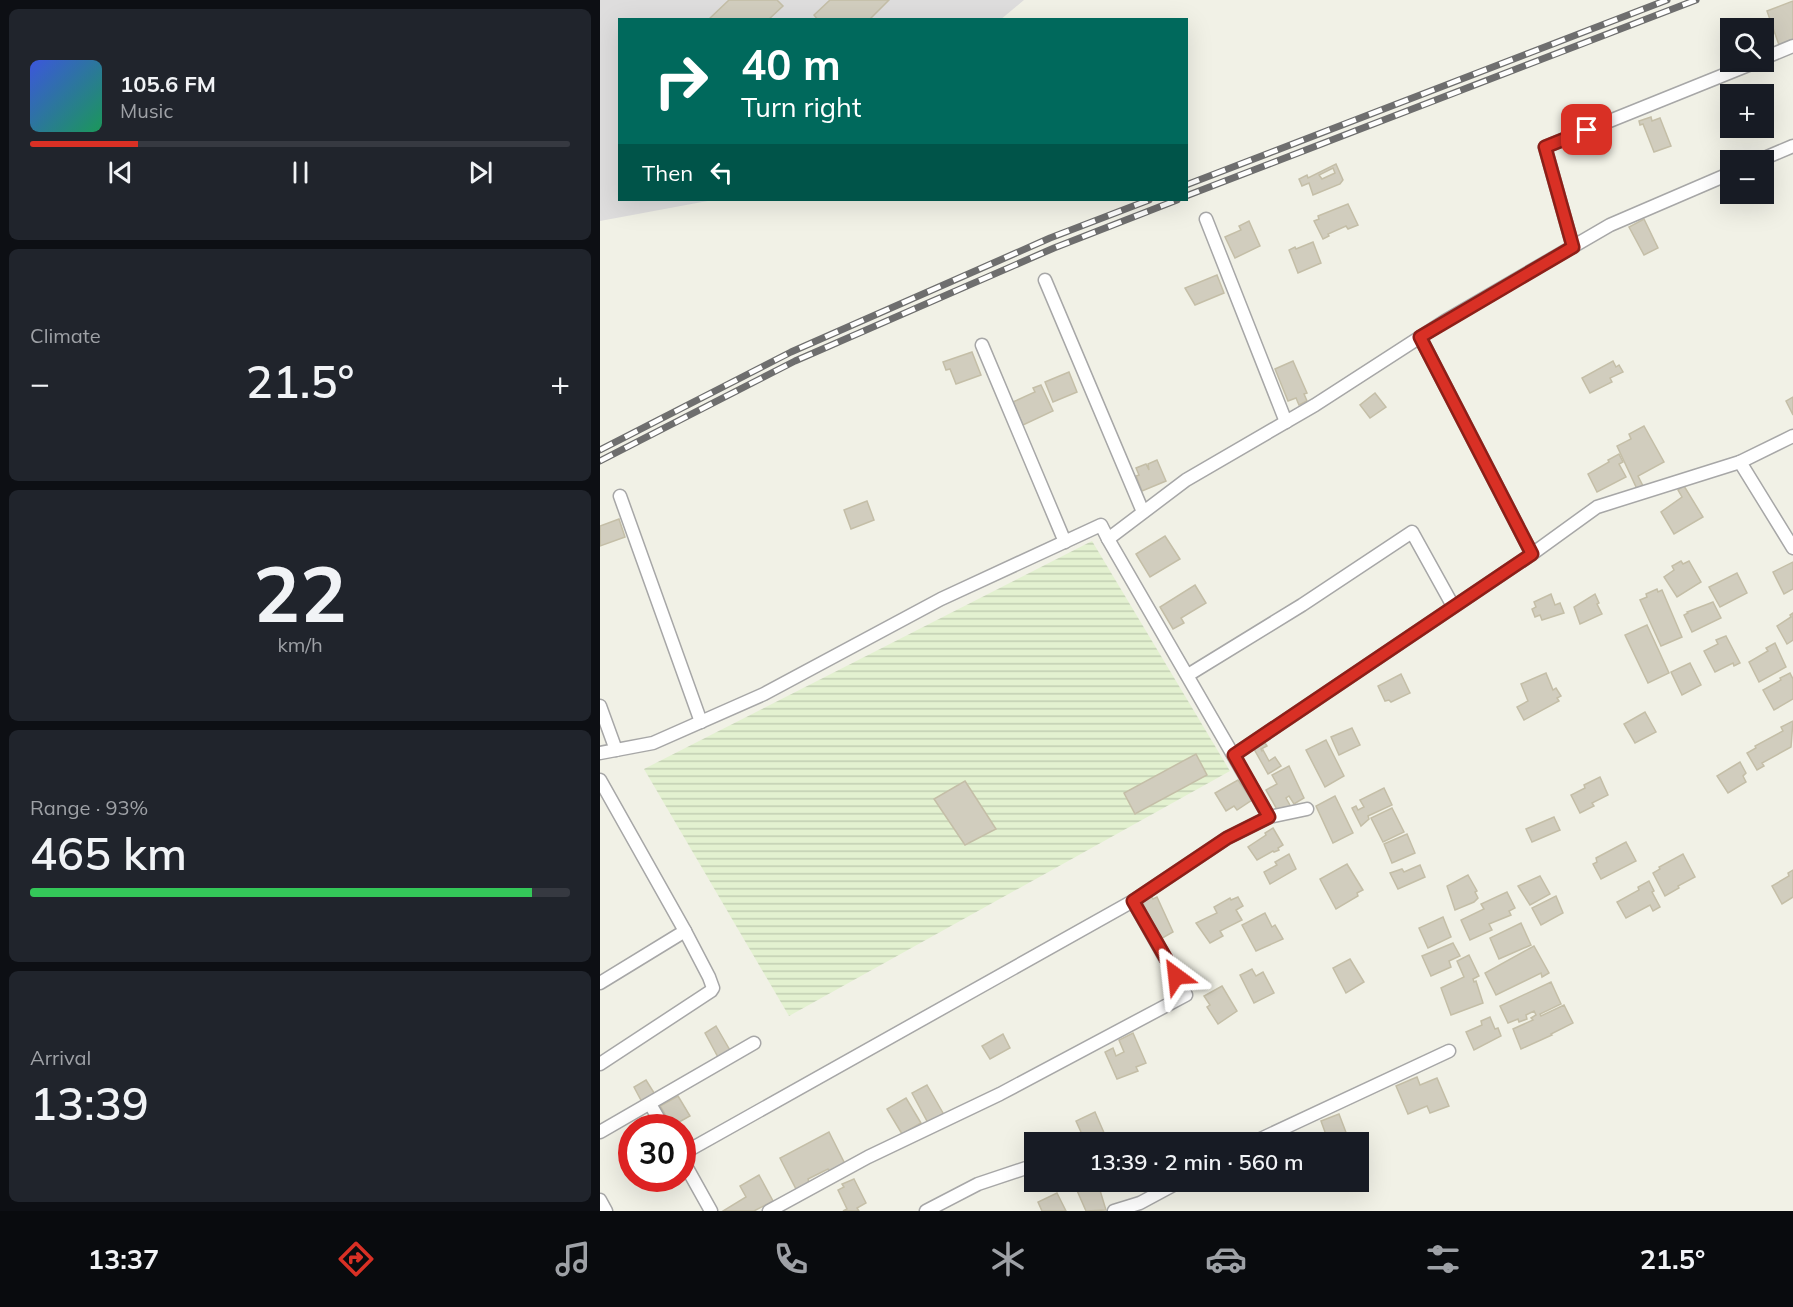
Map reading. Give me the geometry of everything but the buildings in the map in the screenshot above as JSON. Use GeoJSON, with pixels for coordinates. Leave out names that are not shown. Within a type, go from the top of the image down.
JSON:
{"type":"FeatureCollection","features":[{"type":"Feature","properties":{"kind":"street"},"geometry":{"type":"LineString","coordinates":[[1774,54],[1793,46]]}},
{"type":"Feature","properties":{"kind":"street"},"geometry":{"type":"LineString","coordinates":[[1573,247],[1545,147],[1731,72]]}},
{"type":"Feature","properties":{"kind":"street"},"geometry":{"type":"LineString","coordinates":[[1774,154],[1793,146]]}},
{"type":"Feature","properties":{"kind":"street"},"geometry":{"type":"LineString","coordinates":[[1108,539],[1186,480],[1315,405],[1420,337],[1610,225],[1720,178]]}},
{"type":"Feature","properties":{"kind":"street"},"geometry":{"type":"LineString","coordinates":[[1206,219],[1286,422]]}},
{"type":"Feature","properties":{"kind":"street"},"geometry":{"type":"LineString","coordinates":[[1046,280],[1143,512]]}},
{"type":"Feature","properties":{"kind":"street"},"geometry":{"type":"LineString","coordinates":[[1420,337],[1532,554]]}},
{"type":"Feature","properties":{"kind":"street"},"geometry":{"type":"LineString","coordinates":[[982,345],[1065,542]]}},
{"type":"Feature","properties":{"kind":"street"},"geometry":{"type":"LineString","coordinates":[[1234,755],[1532,554],[1597,507],[1740,462],[1793,436]]}},
{"type":"Feature","properties":{"kind":"street"},"geometry":{"type":"LineString","coordinates":[[1740,462],[1793,548]]}},
{"type":"Feature","properties":{"kind":"street"},"geometry":{"type":"LineString","coordinates":[[620,496],[701,722]]}},
{"type":"Feature","properties":{"kind":"street"},"geometry":{"type":"LineString","coordinates":[[600,753],[653,743],[764,694],[941,599],[1101,525],[1269,817]]}},
{"type":"Feature","properties":{"kind":"street"},"geometry":{"type":"LineString","coordinates":[[1188,675],[1302,605],[1412,532],[1454,606]]}},
{"type":"Feature","properties":{"kind":"street"},"geometry":{"type":"LineString","coordinates":[[600,706],[616,750]]}},
{"type":"Feature","properties":{"kind":"street"},"geometry":{"type":"LineString","coordinates":[[600,780],[685,931],[713,988],[600,1064]]}},
{"type":"Feature","properties":{"kind":"street"},"geometry":{"type":"LineString","coordinates":[[696,1146],[1133,901],[1227,838],[1269,817],[1307,809]]}},
{"type":"Feature","properties":{"kind":"street"},"geometry":{"type":"LineString","coordinates":[[769,1211],[868,1157],[1000,1094],[1186,995],[1133,901]]}},
{"type":"Feature","properties":{"kind":"street"},"geometry":{"type":"LineString","coordinates":[[600,983],[685,931]]}},
{"type":"Feature","properties":{"kind":"street"},"geometry":{"type":"LineString","coordinates":[[600,1132],[754,1044]]}},
{"type":"Feature","properties":{"kind":"street"},"geometry":{"type":"LineString","coordinates":[[1276,1132],[1449,1051]]}},
{"type":"Feature","properties":{"kind":"street"},"geometry":{"type":"LineString","coordinates":[[650,1104],[656,1114]]}},
{"type":"Feature","properties":{"kind":"street"},"geometry":{"type":"LineString","coordinates":[[926,1211],[978,1184],[1024,1169]]}},
{"type":"Feature","properties":{"kind":"street"},"geometry":{"type":"LineString","coordinates":[[696,1184],[711,1211]]}},
{"type":"Feature","properties":{"kind":"street"},"geometry":{"type":"LineString","coordinates":[[1114,1211],[1140,1203],[1160,1192]]}},
{"type":"Feature","properties":{"kind":"street"},"geometry":{"type":"LineString","coordinates":[[600,1200],[606,1211]]}},
{"type":"Feature","properties":{"kind":"shaded area"},"geometry":{"type":"Polygon","coordinates":[[[600,0],[1024,0],[1002,18],[618,18],[618,201],[708,201],[600,221],[600,0]]]}},
{"type":"Feature","properties":{"kind":"green space"},"geometry":{"type":"Polygon","coordinates":[[[1092,541],[1230,771],[789,1016],[644,769],[1092,541]]]}},
{"type":"Feature","properties":{"kind":"railway"},"geometry":{"type":"LineString","coordinates":[[1188,184],[1667,0]]}},
{"type":"Feature","properties":{"kind":"railway"},"geometry":{"type":"LineString","coordinates":[[1188,195],[1696,0]]}},
{"type":"Feature","properties":{"kind":"railway"},"geometry":{"type":"LineString","coordinates":[[600,450],[791,352],[1050,238],[1146,201]]}},
{"type":"Feature","properties":{"kind":"railway"},"geometry":{"type":"LineString","coordinates":[[600,461],[795,361],[1054,248],[1174,201]]}},
{"type":"Feature","properties":{"kind":"route"},"geometry":{"type":"LineString","coordinates":[[1176,976],[1133,901],[1227,838],[1269,817],[1234,755],[1532,554],[1420,337],[1573,247],[1545,147],[1587,130]]}}]}
